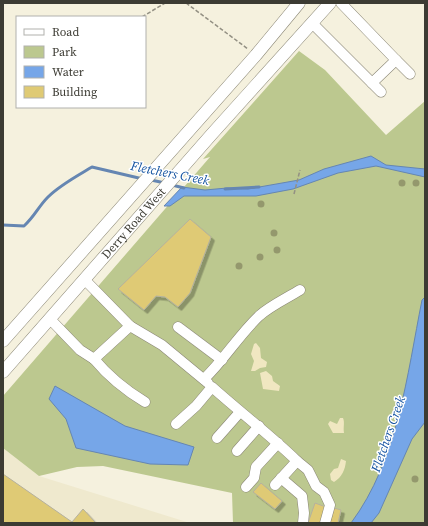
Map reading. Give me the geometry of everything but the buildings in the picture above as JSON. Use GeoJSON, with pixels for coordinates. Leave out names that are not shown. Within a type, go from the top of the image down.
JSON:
{"type":"FeatureCollection","features":[{"type":"Feature","properties":{"kind":"main road","name":"Derry Road West"},"geometry":{"type":"LineString","coordinates":[[3,341],[256,55],[299,3]]}},
{"type":"Feature","properties":{"kind":"main road","name":"Derry Road West"},"geometry":{"type":"LineString","coordinates":[[3,372],[330,3]]}},
{"type":"Feature","properties":{"kind":"main road"},"geometry":{"type":"LineString","coordinates":[[70,265],[85,280]]}},
{"type":"Feature","properties":{"kind":"lane"},"geometry":{"type":"LineString","coordinates":[[341,3],[410,74]]}},
{"type":"Feature","properties":{"kind":"lane"},"geometry":{"type":"LineString","coordinates":[[312,23],[381,92]]}},
{"type":"Feature","properties":{"kind":"lane"},"geometry":{"type":"LineString","coordinates":[[372,83],[396,60]]}},
{"type":"Feature","properties":{"kind":"lane"},"geometry":{"type":"LineString","coordinates":[[85,280],[130,326],[162,345],[204,379],[240,412],[259,426],[308,470],[316,486],[324,492],[330,505],[325,523]]}},
{"type":"Feature","properties":{"kind":"lane"},"geometry":{"type":"LineString","coordinates":[[204,379],[222,360],[241,334],[260,315],[300,290]]}},
{"type":"Feature","properties":{"kind":"lane"},"geometry":{"type":"LineString","coordinates":[[50,319],[80,350],[94,359],[107,374],[127,391],[145,402]]}},
{"type":"Feature","properties":{"kind":"lane"},"geometry":{"type":"LineString","coordinates":[[94,359],[130,326]]}},
{"type":"Feature","properties":{"kind":"lane"},"geometry":{"type":"LineString","coordinates":[[178,327],[222,360]]}},
{"type":"Feature","properties":{"kind":"lane"},"geometry":{"type":"LineString","coordinates":[[176,424],[196,406],[212,387]]}},
{"type":"Feature","properties":{"kind":"lane"},"geometry":{"type":"LineString","coordinates":[[217,438],[240,412]]}},
{"type":"Feature","properties":{"kind":"lane"},"geometry":{"type":"LineString","coordinates":[[237,451],[259,426]]}},
{"type":"Feature","properties":{"kind":"lane"},"geometry":{"type":"LineString","coordinates":[[246,487],[254,478],[256,467],[278,443]]}},
{"type":"Feature","properties":{"kind":"lane"},"geometry":{"type":"LineString","coordinates":[[297,461],[278,482],[302,496]]}},
{"type":"Feature","properties":{"kind":"lane"},"geometry":{"type":"LineString","coordinates":[[302,496],[316,486]]}},
{"type":"Feature","properties":{"kind":"lane"},"geometry":{"type":"LineString","coordinates":[[302,496],[304,513],[303,523]]}},
{"type":"Feature","properties":{"kind":"path"},"geometry":{"type":"LineString","coordinates":[[144,16],[165,3]]}},
{"type":"Feature","properties":{"kind":"path"},"geometry":{"type":"LineString","coordinates":[[186,3],[256,55]]}},
{"type":"Feature","properties":{"kind":"path"},"geometry":{"type":"LineString","coordinates":[[294,194],[300,170]]}},
{"type":"Feature","properties":{"kind":"shaded area"},"geometry":{"type":"Polygon","coordinates":[[[3,448],[39,476],[190,523],[3,523],[3,448]]]}},
{"type":"Feature","properties":{"kind":"green space"},"geometry":{"type":"Polygon","coordinates":[[[299,51],[325,70],[386,135],[425,101],[425,523],[233,523],[232,493],[103,466],[77,467],[39,476],[3,448],[3,396],[210,157],[203,159],[299,51]]]}},
{"type":"Feature","properties":{"kind":"sand"},"geometry":{"type":"Polygon","coordinates":[[[256,343],[260,348],[261,358],[267,362],[266,367],[251,371],[254,361],[251,354],[254,344],[256,343]]]}},
{"type":"Feature","properties":{"kind":"sand"},"geometry":{"type":"Polygon","coordinates":[[[266,371],[272,376],[273,381],[280,386],[279,391],[263,389],[260,373],[266,371]]]}},
{"type":"Feature","properties":{"kind":"sand"},"geometry":{"type":"Polygon","coordinates":[[[340,418],[343,418],[344,420],[344,433],[333,433],[328,424],[330,421],[337,424],[340,418]]]}},
{"type":"Feature","properties":{"kind":"sand"},"geometry":{"type":"Polygon","coordinates":[[[341,459],[346,461],[345,467],[341,476],[334,482],[331,480],[330,474],[334,469],[338,468],[341,459]]]}},
{"type":"Feature","properties":{"kind":"water"},"geometry":{"type":"Polygon","coordinates":[[[371,156],[386,165],[425,169],[425,177],[376,166],[338,173],[293,189],[256,196],[184,196],[170,206],[164,206],[182,187],[205,190],[227,188],[248,189],[299,180],[324,169],[371,156]]]}},
{"type":"Feature","properties":{"kind":"water"},"geometry":{"type":"Polygon","coordinates":[[[425,297],[425,422],[412,439],[379,513],[371,523],[351,523],[367,498],[380,472],[390,445],[405,387],[422,300],[425,297]]]}},
{"type":"Feature","properties":{"kind":"water"},"geometry":{"type":"Polygon","coordinates":[[[55,386],[125,426],[194,447],[188,465],[150,464],[76,448],[66,419],[49,399],[55,386]]]}},
{"type":"Feature","properties":{"kind":"waterway","name":"Fletchers Creek"},"geometry":{"type":"LineString","coordinates":[[3,225],[24,226],[53,193],[92,167],[143,179]]}},
{"type":"Feature","properties":{"kind":"waterway","name":"Fletchers Creek"},"geometry":{"type":"LineString","coordinates":[[151,180],[165,183]]}},
{"type":"Feature","properties":{"kind":"waterway","name":"Fletchers Creek"},"geometry":{"type":"LineString","coordinates":[[172,185],[184,188]]}},
{"type":"Feature","properties":{"kind":"waterway","name":"Fletchers Creek"},"geometry":{"type":"LineString","coordinates":[[225,189],[259,187]]}}]}
